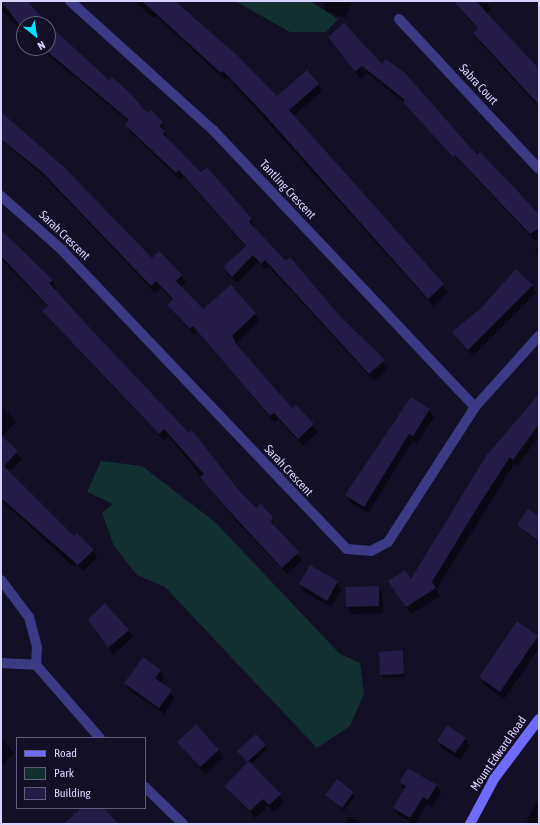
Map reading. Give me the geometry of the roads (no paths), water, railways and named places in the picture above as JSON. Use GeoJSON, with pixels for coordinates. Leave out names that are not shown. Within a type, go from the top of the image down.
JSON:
{"type":"FeatureCollection","features":[{"type":"Feature","properties":{"kind":"street","name":"Tantling Crescent"},"geometry":{"type":"LineString","coordinates":[[70,1],[213,130],[475,406]]}},
{"type":"Feature","properties":{"kind":"street","name":"Sabra Court"},"geometry":{"type":"LineString","coordinates":[[399,19],[539,169]]}},
{"type":"Feature","properties":{"kind":"street","name":"Sarah Crescent"},"geometry":{"type":"LineString","coordinates":[[1,196],[61,250],[347,549],[371,551],[388,542],[475,406],[539,336]]}},
{"type":"Feature","properties":{"kind":"street"},"geometry":{"type":"LineString","coordinates":[[1,580],[29,617],[37,647],[36,665],[99,737]]}},
{"type":"Feature","properties":{"kind":"street"},"geometry":{"type":"LineString","coordinates":[[1,663],[17,667],[36,665]]}},
{"type":"Feature","properties":{"kind":"street","name":"Mount Edward Road"},"geometry":{"type":"LineString","coordinates":[[470,824],[494,779],[539,719]]}},
{"type":"Feature","properties":{"kind":"street"},"geometry":{"type":"LineString","coordinates":[[146,788],[183,824]]}}]}
